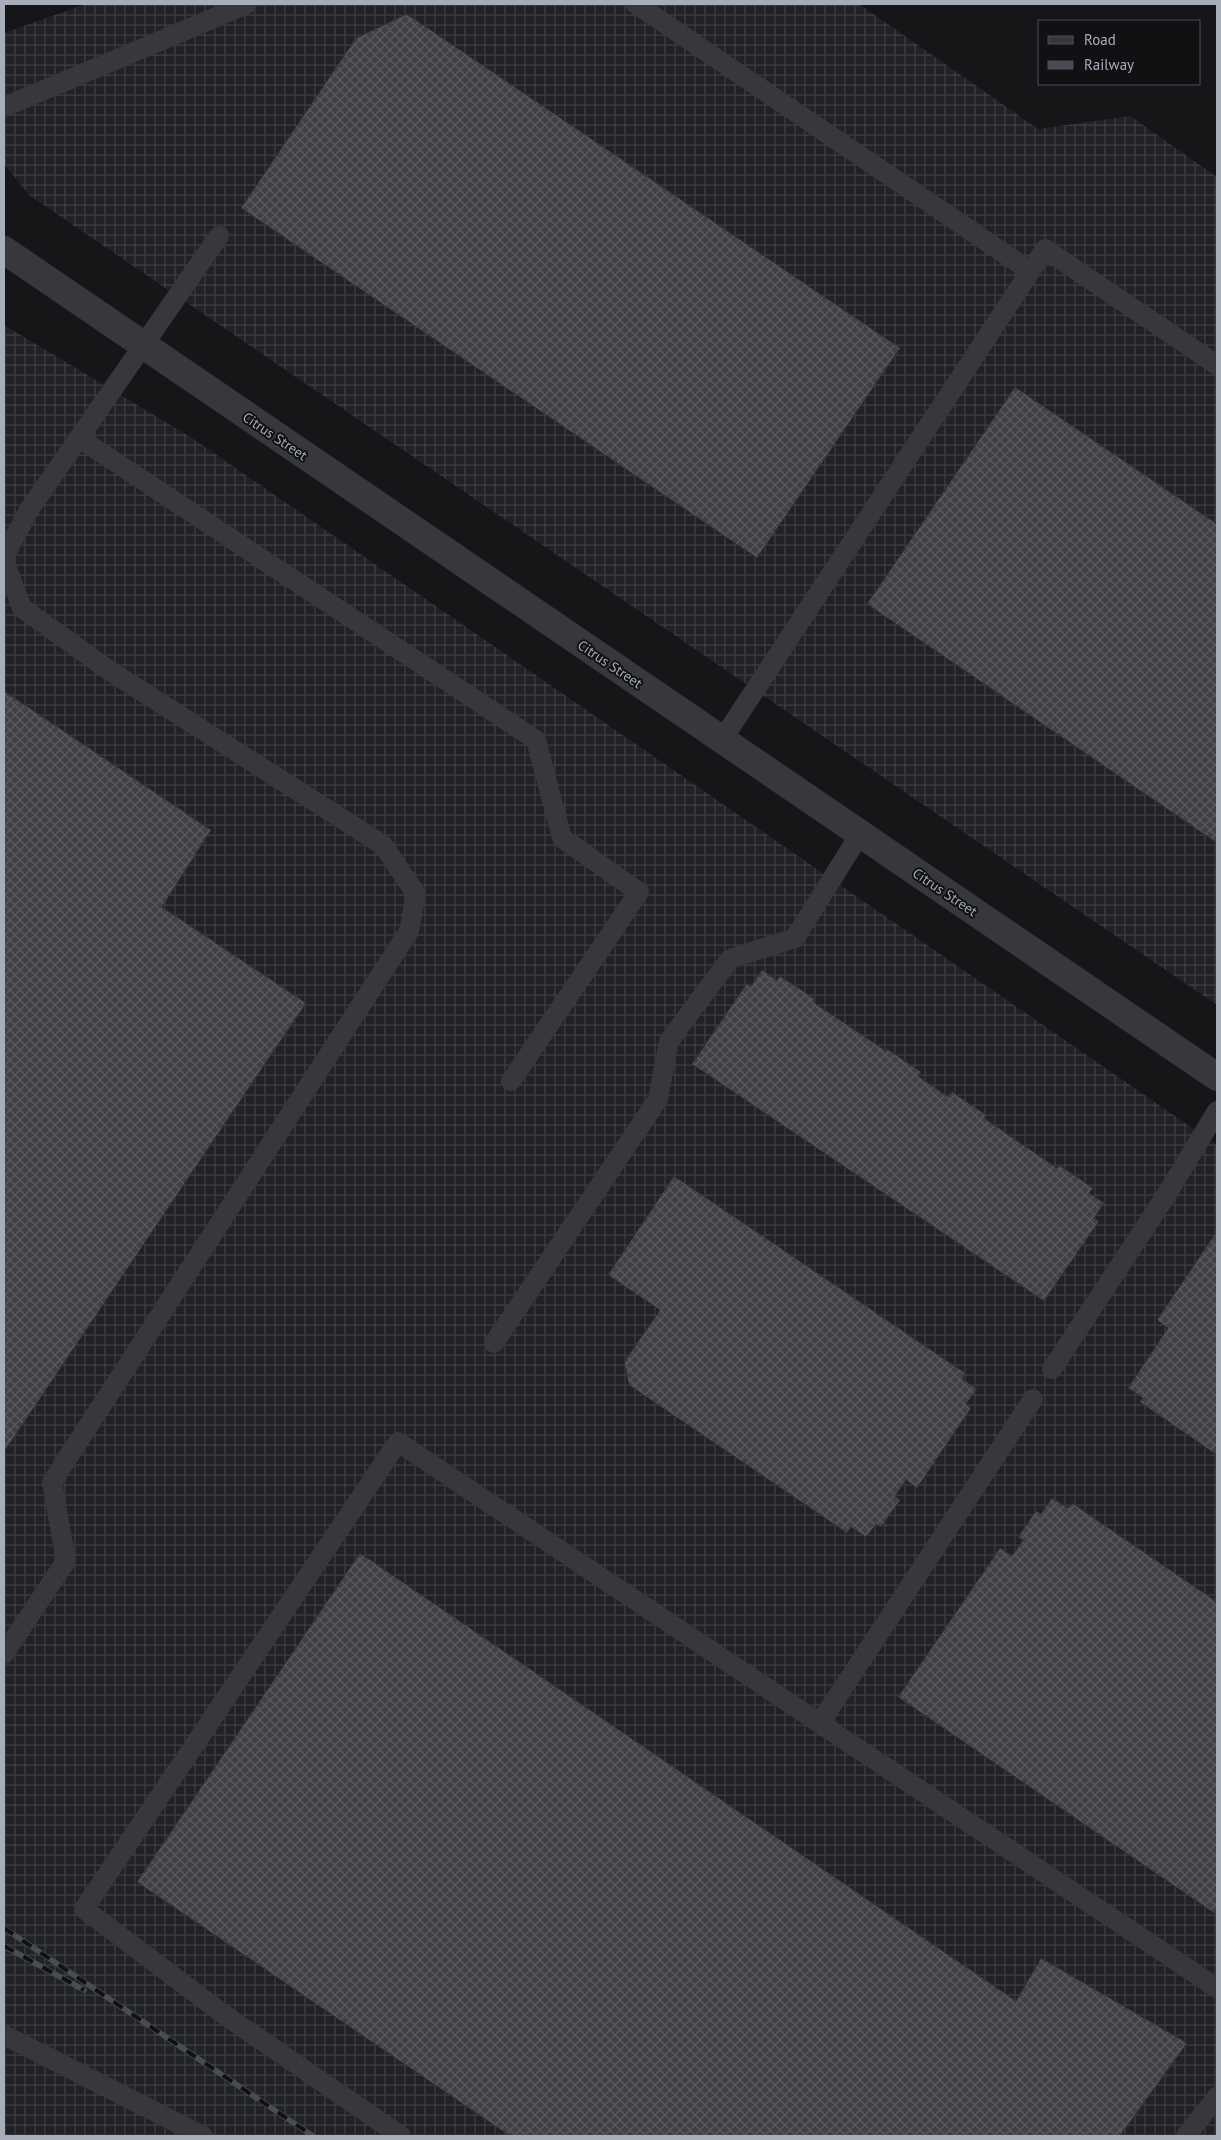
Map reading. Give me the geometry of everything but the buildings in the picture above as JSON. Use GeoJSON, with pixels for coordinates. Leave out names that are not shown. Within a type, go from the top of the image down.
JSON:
{"type":"FeatureCollection","features":[{"type":"Feature","properties":{"kind":"street","name":"Citrus Street"},"geometry":{"type":"LineString","coordinates":[[4,250],[143,347],[1217,1077]]}},
{"type":"Feature","properties":{"kind":"lane"},"geometry":{"type":"LineString","coordinates":[[4,106],[247,4]]}},
{"type":"Feature","properties":{"kind":"lane"},"geometry":{"type":"LineString","coordinates":[[636,4],[1030,271]]}},
{"type":"Feature","properties":{"kind":"lane"},"geometry":{"type":"LineString","coordinates":[[4,557],[29,510],[219,236]]}},
{"type":"Feature","properties":{"kind":"lane"},"geometry":{"type":"LineString","coordinates":[[722,740],[1045,248],[1217,365]]}},
{"type":"Feature","properties":{"kind":"lane"},"geometry":{"type":"LineString","coordinates":[[79,438],[536,740],[562,838],[639,892],[511,1081]]}},
{"type":"Feature","properties":{"kind":"lane"},"geometry":{"type":"LineString","coordinates":[[4,561],[22,608],[110,671],[383,845],[416,894],[409,931],[52,1482],[66,1561],[4,1654]]}},
{"type":"Feature","properties":{"kind":"lane"},"geometry":{"type":"LineString","coordinates":[[494,1343],[658,1099],[669,1041],[730,959],[795,938],[860,834]]}},
{"type":"Feature","properties":{"kind":"lane"},"geometry":{"type":"LineString","coordinates":[[1052,1369],[1167,1194],[1217,1111]]}},
{"type":"Feature","properties":{"kind":"lane"},"geometry":{"type":"LineString","coordinates":[[820,1724],[1033,1400]]}},
{"type":"Feature","properties":{"kind":"lane"},"geometry":{"type":"LineString","coordinates":[[400,2136],[226,2016],[84,1909],[398,1442],[1217,1988]]}},
{"type":"Feature","properties":{"kind":"lane"},"geometry":{"type":"LineString","coordinates":[[4,2035],[203,2136]]}},
{"type":"Feature","properties":{"kind":"lane"},"geometry":{"type":"LineString","coordinates":[[1186,2136],[1217,2097]]}},
{"type":"Feature","properties":{"kind":"shaded area"},"geometry":{"type":"Polygon","coordinates":[[[86,4],[859,4],[1038,129],[1130,116],[1217,177],[1217,1005],[29,195],[4,164],[4,33],[86,4]]]}},
{"type":"Feature","properties":{"kind":"shaded area"},"geometry":{"type":"Polygon","coordinates":[[[4,325],[192,438],[1217,1145],[1217,2136],[4,2136],[4,325]]]}},
{"type":"Feature","properties":{"kind":"railway"},"geometry":{"type":"LineString","coordinates":[[4,1928],[313,2136]]}},
{"type":"Feature","properties":{"kind":"railway"},"geometry":{"type":"LineString","coordinates":[[4,1946],[84,1990]]}}]}
